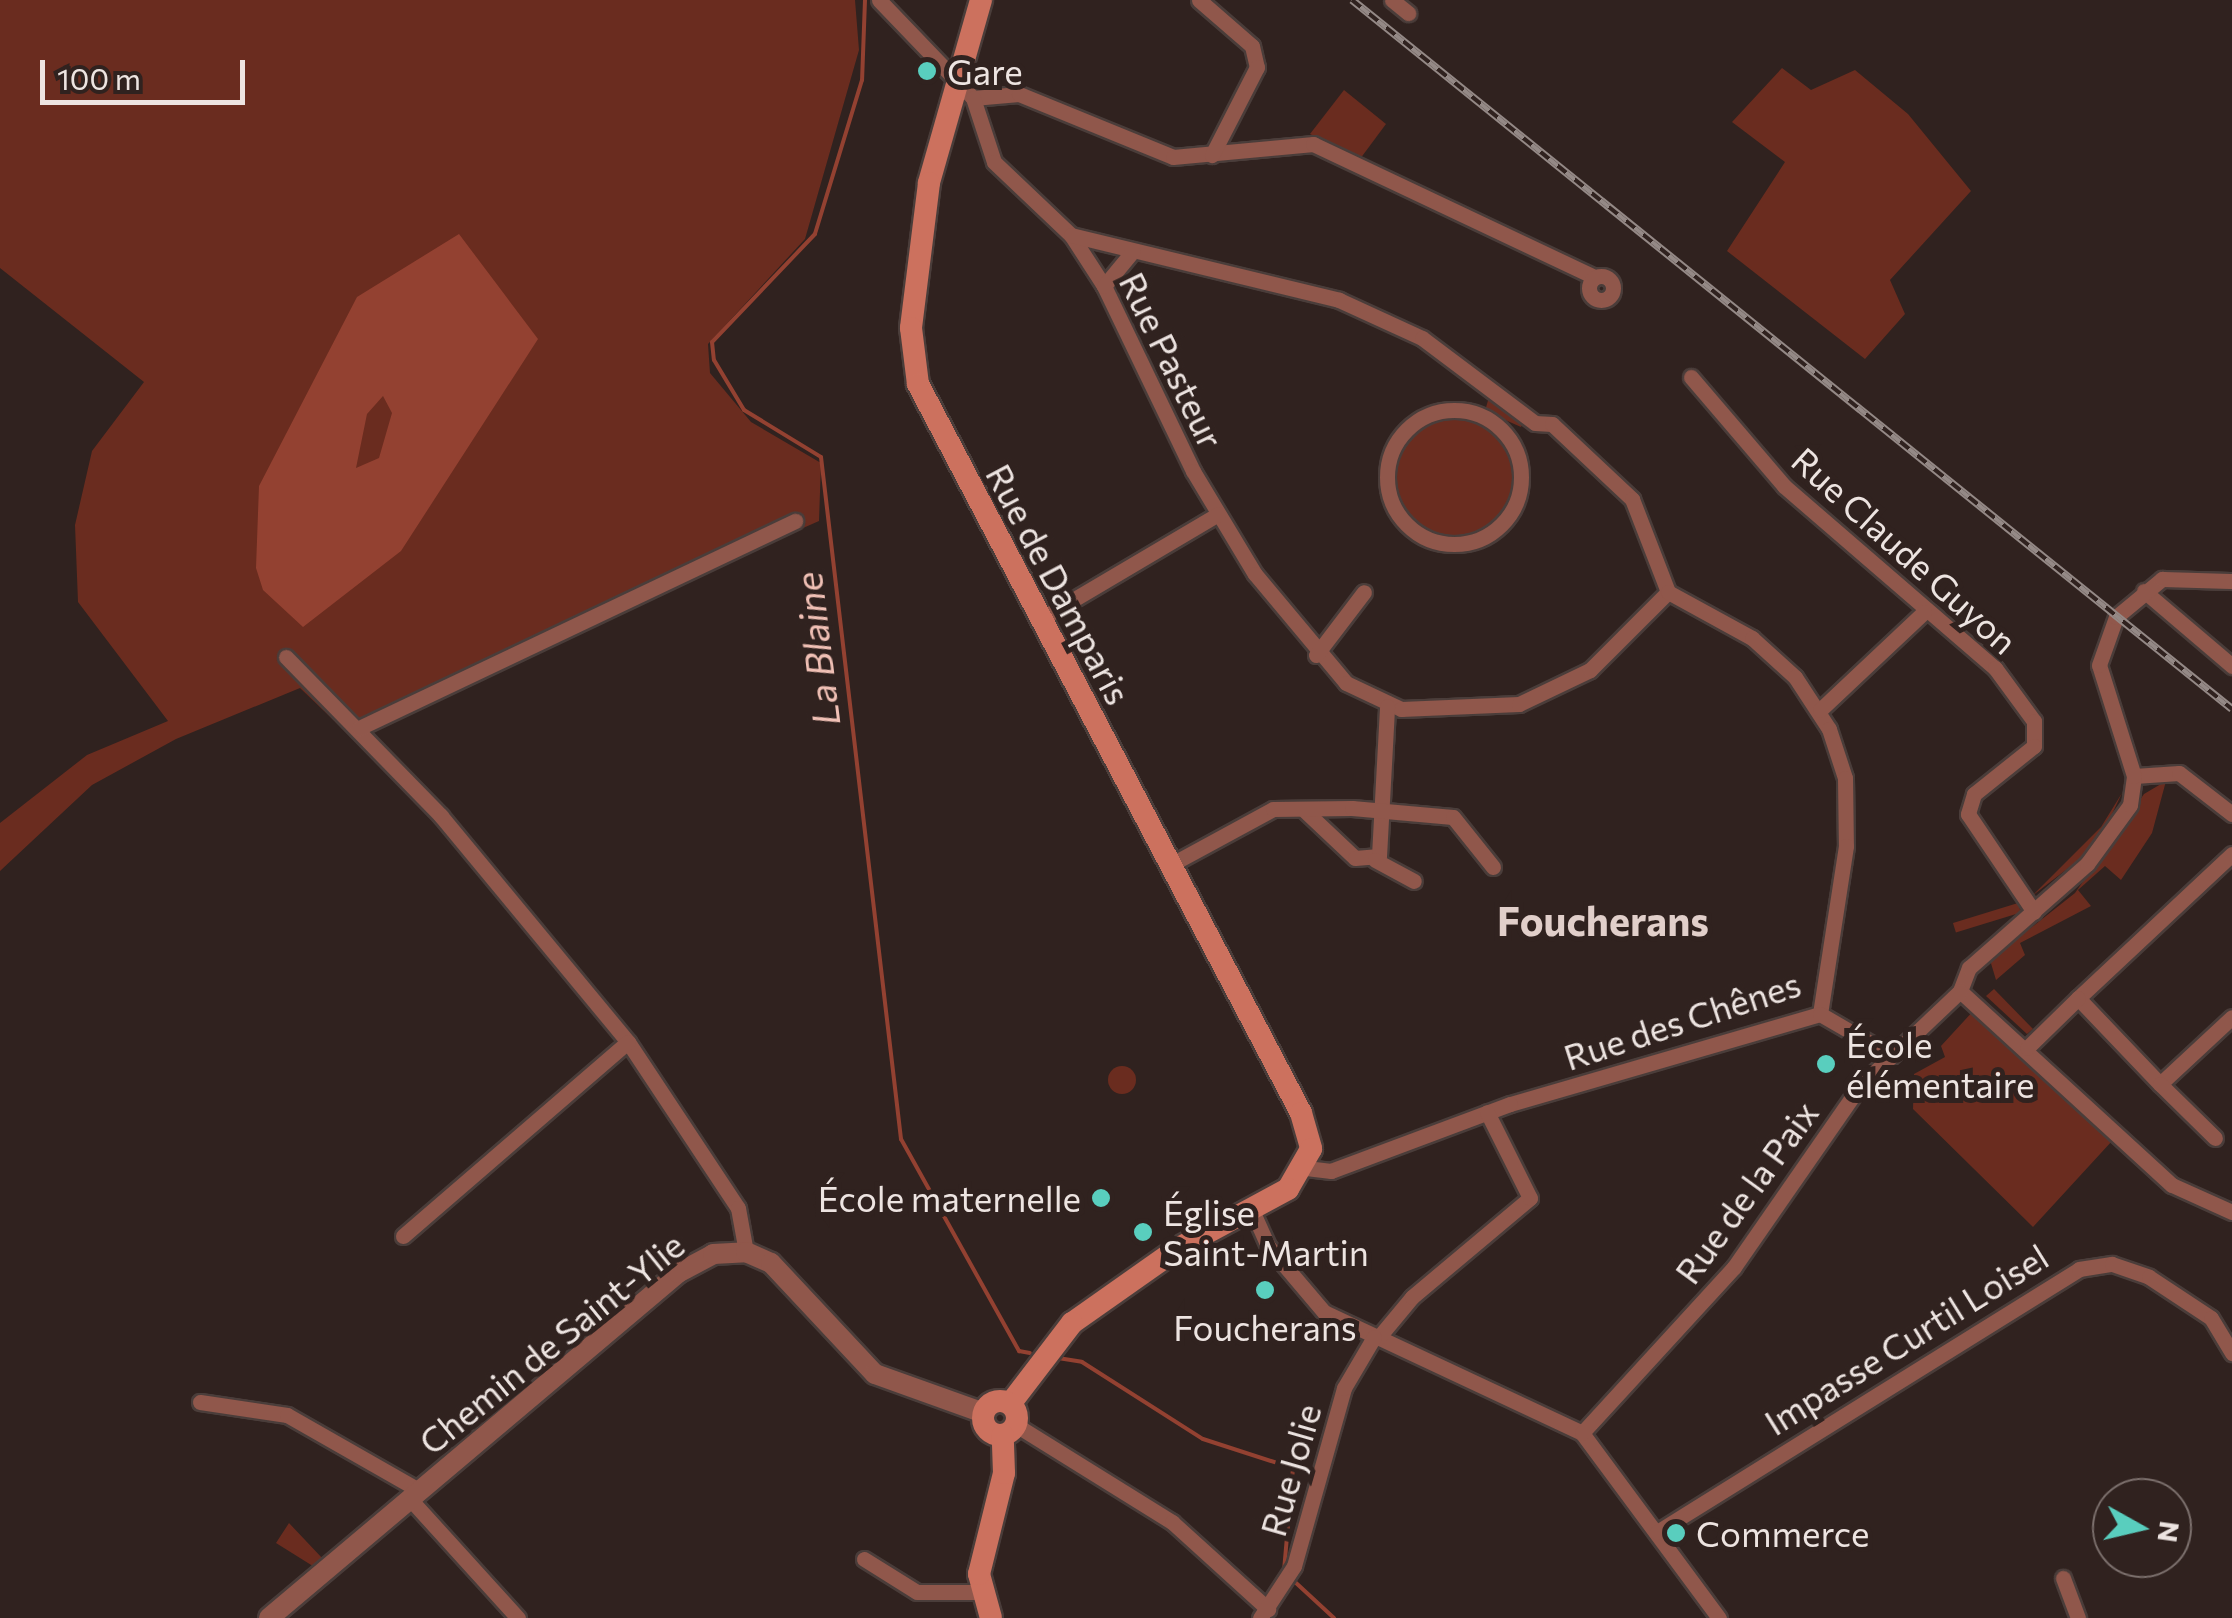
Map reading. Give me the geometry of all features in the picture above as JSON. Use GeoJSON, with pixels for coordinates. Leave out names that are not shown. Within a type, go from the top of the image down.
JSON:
{"type":"FeatureCollection","features":[{"type":"Feature","properties":{"kind":"main road","name":"Rue de Damparis"},"geometry":{"type":"LineString","coordinates":[[982,0],[952,82],[916,265],[914,363],[939,435],[1301,1113],[1308,1168]]}},
{"type":"Feature","properties":{"kind":"main road"},"geometry":{"type":"LineString","coordinates":[[991,1618],[980,1592],[1009,1421],[1093,1306],[1252,1208],[1308,1168]]}},
{"type":"Feature","properties":{"kind":"main road"},"geometry":{"type":"LineString","coordinates":[[984,1413],[1009,1421]]}},
{"type":"Feature","properties":{"kind":"street"},"geometry":{"type":"LineString","coordinates":[[879,0],[952,82],[973,98],[1010,92],[1157,154],[1212,155],[1312,144],[1595,276]]}},
{"type":"Feature","properties":{"kind":"street"},"geometry":{"type":"LineString","coordinates":[[1199,0],[1252,46],[1256,67],[1212,155]]}},
{"type":"Feature","properties":{"kind":"street"},"geometry":{"type":"LineString","coordinates":[[1392,0],[1408,14]]}},
{"type":"Feature","properties":{"kind":"street","name":"Rue Pasteur"},"geometry":{"type":"LineString","coordinates":[[973,98],[994,162],[1071,235],[1104,286],[1218,514],[1316,655],[1388,706]]}},
{"type":"Feature","properties":{"kind":"street"},"geometry":{"type":"LineString","coordinates":[[1071,235],[1132,251],[1250,272],[1339,300],[1422,338],[1535,423],[1552,424],[1632,499],[1668,592],[1615,649],[1540,697],[1474,712],[1388,706],[1375,860]]}},
{"type":"Feature","properties":{"kind":"street"},"geometry":{"type":"LineString","coordinates":[[1104,286],[1132,251]]}},
{"type":"Feature","properties":{"kind":"street","name":"Rue Claude Guyon"},"geometry":{"type":"LineString","coordinates":[[1691,377],[1784,486],[1924,612],[1995,668],[2037,728],[2034,746],[1978,789],[1968,814],[2034,912]]}},
{"type":"Feature","properties":{"kind":"street"},"geometry":{"type":"LineString","coordinates":[[1485,388],[1454,409],[1414,423],[1390,456],[1390,497],[1414,530],[1460,544],[1496,529],[1518,499],[1518,456],[1535,423]]}},
{"type":"Feature","properties":{"kind":"street"},"geometry":{"type":"LineString","coordinates":[[1454,409],[1497,424],[1518,456]]}},
{"type":"Feature","properties":{"kind":"street"},"geometry":{"type":"LineString","coordinates":[[1039,620],[1218,514]]}},
{"type":"Feature","properties":{"kind":"street"},"geometry":{"type":"LineString","coordinates":[[359,728],[795,522]]}},
{"type":"Feature","properties":{"kind":"street"},"geometry":{"type":"LineString","coordinates":[[2232,581],[2172,577],[2144,592],[2100,649],[2104,696],[2134,776],[2179,773],[2232,814]]}},
{"type":"Feature","properties":{"kind":"street"},"geometry":{"type":"LineString","coordinates":[[1316,655],[1364,592]]}},
{"type":"Feature","properties":{"kind":"street","name":"Rue des Chênes"},"geometry":{"type":"LineString","coordinates":[[1308,1168],[1331,1171],[1487,1112],[1820,1014],[1848,810],[1820,710],[1765,648],[1668,592]]}},
{"type":"Feature","properties":{"kind":"street"},"geometry":{"type":"LineString","coordinates":[[2144,592],[2232,666]]}},
{"type":"Feature","properties":{"kind":"street"},"geometry":{"type":"LineString","coordinates":[[1820,710],[1924,612]]}},
{"type":"Feature","properties":{"kind":"street"},"geometry":{"type":"LineString","coordinates":[[286,657],[359,728],[628,1042],[738,1208],[746,1252],[778,1269],[864,1367],[984,1413]]}},
{"type":"Feature","properties":{"kind":"street","name":"Rue de la Paix"},"geometry":{"type":"LineString","coordinates":[[1582,1433],[1734,1267],[1888,1054],[1960,991],[1969,968],[2034,912],[2116,830],[2134,776]]}},
{"type":"Feature","properties":{"kind":"street"},"geometry":{"type":"LineString","coordinates":[[1170,864],[1261,814],[1303,809],[1454,816],[1493,867]]}},
{"type":"Feature","properties":{"kind":"street"},"geometry":{"type":"LineString","coordinates":[[1303,809],[1356,858],[1375,860],[1414,881]]}},
{"type":"Feature","properties":{"kind":"street"},"geometry":{"type":"LineString","coordinates":[[2027,1048],[2232,854]]}},
{"type":"Feature","properties":{"kind":"street"},"geometry":{"type":"LineString","coordinates":[[1960,991],[2027,1048],[2172,1185],[2231,1210]]}},
{"type":"Feature","properties":{"kind":"street"},"geometry":{"type":"LineString","coordinates":[[2078,998],[2215,1138]]}},
{"type":"Feature","properties":{"kind":"street"},"geometry":{"type":"LineString","coordinates":[[1820,1014],[1888,1054]]}},
{"type":"Feature","properties":{"kind":"street"},"geometry":{"type":"LineString","coordinates":[[2160,1084],[2232,1017]]}},
{"type":"Feature","properties":{"kind":"street"},"geometry":{"type":"LineString","coordinates":[[403,1236],[628,1042]]}},
{"type":"Feature","properties":{"kind":"street","name":"Rue Jolie"},"geometry":{"type":"LineString","coordinates":[[1264,1613],[1294,1566],[1344,1388],[1376,1338],[1412,1297],[1530,1198],[1532,1185],[1487,1112]]}},
{"type":"Feature","properties":{"kind":"street"},"geometry":{"type":"LineString","coordinates":[[1252,1208],[1268,1246],[1316,1305],[1376,1338],[1582,1433],[1719,1618]]}},
{"type":"Feature","properties":{"kind":"street","name":"Chemin de Saint-Ylie"},"geometry":{"type":"LineString","coordinates":[[269,1618],[678,1273],[714,1254],[746,1252]]}},
{"type":"Feature","properties":{"kind":"street","name":"Impasse Curtil Loisel"},"geometry":{"type":"LineString","coordinates":[[1657,1532],[2079,1269],[2112,1264],[2149,1277],[2210,1318],[2232,1354]]}},
{"type":"Feature","properties":{"kind":"street"},"geometry":{"type":"LineString","coordinates":[[200,1402],[287,1415],[415,1495],[518,1618]]}},
{"type":"Feature","properties":{"kind":"street"},"geometry":{"type":"LineString","coordinates":[[1009,1421],[1172,1522],[1264,1613]]}},
{"type":"Feature","properties":{"kind":"street"},"geometry":{"type":"LineString","coordinates":[[864,1559],[917,1592],[980,1592]]}},
{"type":"Feature","properties":{"kind":"street"},"geometry":{"type":"LineString","coordinates":[[2064,1578],[2078,1618]]}},
{"type":"Feature","properties":{"kind":"shaded area"},"geometry":{"type":"Polygon","coordinates":[[[0,0],[855,0],[859,50],[805,239],[708,344],[710,373],[751,422],[821,463],[819,521],[344,730],[300,688],[176,739],[92,785],[0,871],[0,823],[87,755],[168,721],[78,602],[75,525],[92,451],[144,382],[0,268],[0,0]]]}},
{"type":"Feature","properties":{"kind":"shaded area"},"geometry":{"type":"Polygon","coordinates":[[[1782,68],[1811,90],[1855,70],[1908,114],[1971,191],[1890,280],[1905,314],[1865,359],[1727,251],[1785,162],[1732,122],[1782,68]]]}},
{"type":"Feature","properties":{"kind":"shaded area"},"geometry":{"type":"Polygon","coordinates":[[[1344,90],[1386,124],[1360,159],[1310,134],[1344,90]]]}},
{"type":"Feature","properties":{"kind":"shaded area"},"geometry":{"type":"Polygon","coordinates":[[[459,234],[538,339],[401,551],[303,627],[263,590],[256,568],[259,486],[357,297],[459,234]],[[383,396],[367,414],[356,468],[379,458],[392,413],[383,396]]]}},
{"type":"Feature","properties":{"kind":"shaded area"},"geometry":{"type":"Polygon","coordinates":[[[1489,397],[1523,423],[1521,427],[1485,411],[1489,397]]]}},
{"type":"Feature","properties":{"kind":"shaded area"},"geometry":{"type":"Polygon","coordinates":[[[1454,415],[1478,419],[1498,433],[1512,453],[1516,477],[1512,501],[1498,521],[1478,535],[1454,539],[1430,535],[1410,521],[1396,501],[1392,477],[1396,453],[1410,433],[1430,419],[1454,415]]]}},
{"type":"Feature","properties":{"kind":"shaded area"},"geometry":{"type":"Polygon","coordinates":[[[2166,781],[2152,833],[2121,880],[2105,866],[2078,890],[2091,906],[2020,943],[2025,955],[1996,980],[1990,960],[2075,893],[2144,794],[2166,781]]]}},
{"type":"Feature","properties":{"kind":"shaded area"},"geometry":{"type":"Polygon","coordinates":[[[2122,793],[2097,846],[2032,896],[2101,827],[2122,793]]]}},
{"type":"Feature","properties":{"kind":"shaded area"},"geometry":{"type":"Polygon","coordinates":[[[2018,903],[2021,913],[1956,932],[1953,923],[2018,903]]]}},
{"type":"Feature","properties":{"kind":"shaded area"},"geometry":{"type":"Polygon","coordinates":[[[1994,989],[2033,1029],[2027,1034],[1986,996],[1994,989]]]}},
{"type":"Feature","properties":{"kind":"shaded area"},"geometry":{"type":"Polygon","coordinates":[[[1975,1009],[2112,1141],[2033,1227],[1913,1109],[1914,1074],[1945,1057],[1941,1046],[1975,1009]]]}},
{"type":"Feature","properties":{"kind":"shaded area"},"geometry":{"type":"Polygon","coordinates":[[[1122,1066],[1132,1070],[1136,1080],[1132,1090],[1122,1094],[1112,1090],[1108,1080],[1112,1070],[1122,1066]]]}},
{"type":"Feature","properties":{"kind":"shaded area"},"geometry":{"type":"Polygon","coordinates":[[[390,1506],[316,1568],[276,1543],[289,1523],[323,1559],[390,1506]]]}},
{"type":"Feature","properties":{"kind":"waterway","name":"La Blaine"},"geometry":{"type":"LineString","coordinates":[[865,0],[862,80],[815,234],[712,342],[714,360],[744,410],[821,457],[901,1139],[1019,1351],[1030,1353]]}},
{"type":"Feature","properties":{"kind":"waterway","name":"La Blaine"},"geometry":{"type":"LineString","coordinates":[[1058,1358],[1082,1362],[1203,1439],[1293,1468],[1284,1570]]}},
{"type":"Feature","properties":{"kind":"waterway","name":"La Blaine"},"geometry":{"type":"LineString","coordinates":[[1295,1582],[1334,1618]]}},
{"type":"Feature","properties":{"kind":"railway"},"geometry":{"type":"LineString","coordinates":[[1352,0],[2232,709]]}},
{"type":"Feature","properties":{"kind":"place","name":"Gare"},"geometry":{"type":"Point","coordinates":[927,71]}},
{"type":"Feature","properties":{"kind":"place","name":"École élémentaire"},"geometry":{"type":"Point","coordinates":[1826,1064]}},
{"type":"Feature","properties":{"kind":"place","name":"École maternelle"},"geometry":{"type":"Point","coordinates":[1101,1198]}},
{"type":"Feature","properties":{"kind":"place","name":"Église Saint-Martin"},"geometry":{"type":"Point","coordinates":[1143,1232]}},
{"type":"Feature","properties":{"kind":"place","name":"Foucherans"},"geometry":{"type":"Point","coordinates":[1265,1290]}},
{"type":"Feature","properties":{"kind":"place","name":"Commerce"},"geometry":{"type":"Point","coordinates":[1676,1533]}},
{"type":"Feature","properties":{"kind":"district","name":"Foucherans"},"geometry":{"type":"Point","coordinates":[1603,920]}}]}
